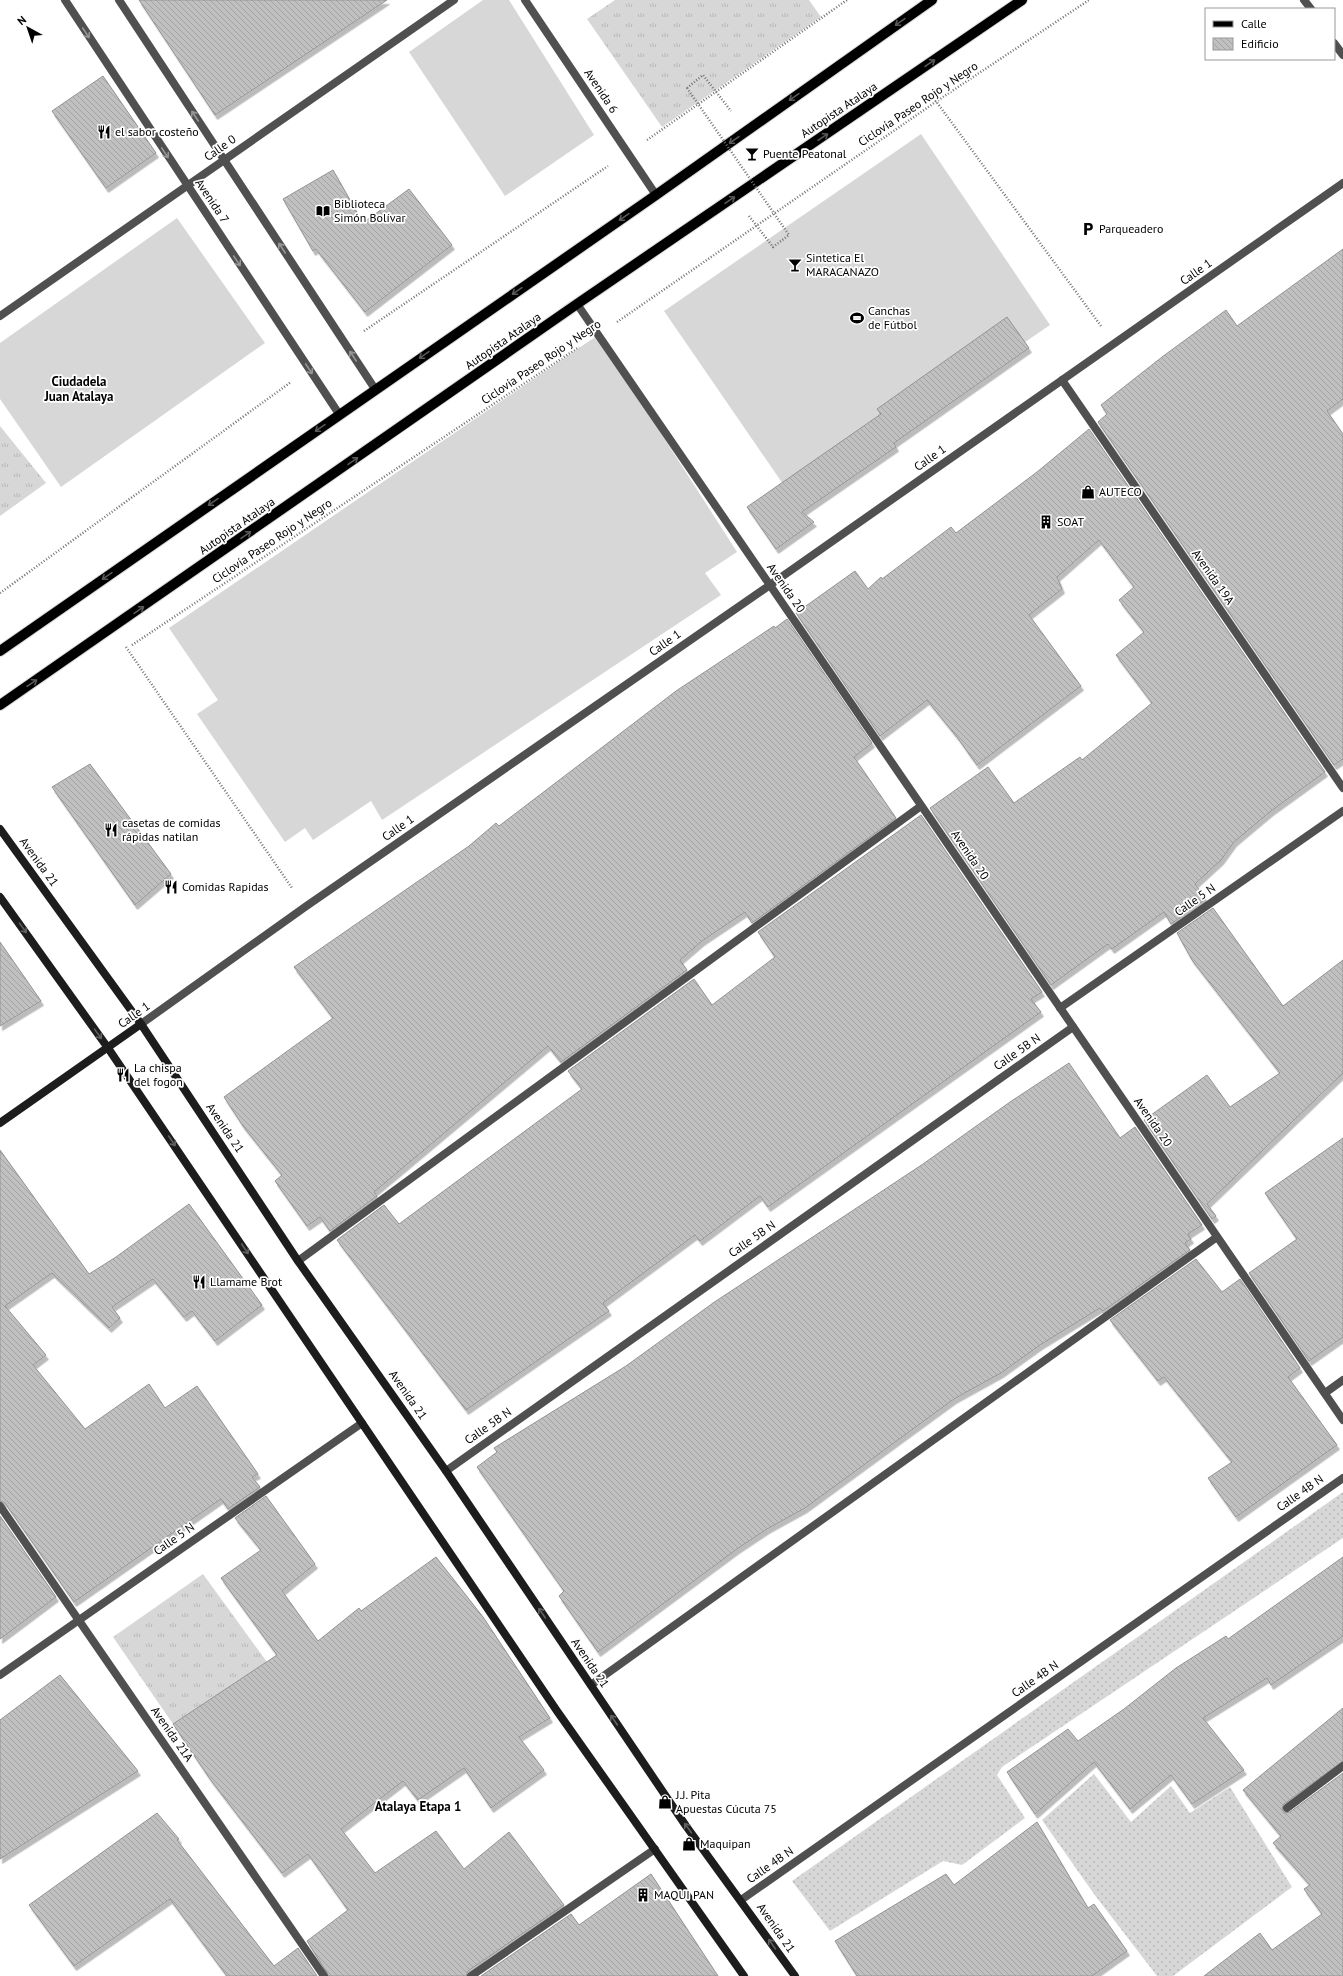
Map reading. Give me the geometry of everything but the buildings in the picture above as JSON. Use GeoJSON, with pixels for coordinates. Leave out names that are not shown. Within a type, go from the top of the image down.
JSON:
{"type":"FeatureCollection","features":[{"type":"Feature","properties":{"kind":"main road"},"geometry":{"type":"LineString","coordinates":[[0,651],[656,195],[932,0]]}},
{"type":"Feature","properties":{"kind":"main road","name":"Autopista Atalaya"},"geometry":{"type":"LineString","coordinates":[[0,705],[112,629],[577,304],[1022,0]]}},
{"type":"Feature","properties":{"kind":"main road","name":"Avenida 21"},"geometry":{"type":"LineString","coordinates":[[0,829],[141,1024],[298,1260],[446,1470],[686,1826],[795,1976]]}},
{"type":"Feature","properties":{"kind":"main road"},"geometry":{"type":"LineString","coordinates":[[0,897],[108,1048],[557,1711],[744,1976]]}},
{"type":"Feature","properties":{"kind":"main road","name":"Calle 1"},"geometry":{"type":"LineString","coordinates":[[0,1123],[141,1024]]}},
{"type":"Feature","properties":{"kind":"street","name":"Avenida 7"},"geometry":{"type":"LineString","coordinates":[[64,0],[339,414]]}},
{"type":"Feature","properties":{"kind":"street"},"geometry":{"type":"LineString","coordinates":[[119,0],[375,389]]}},
{"type":"Feature","properties":{"kind":"street","name":"Calle 0"},"geometry":{"type":"LineString","coordinates":[[0,316],[454,0]]}},
{"type":"Feature","properties":{"kind":"street","name":"Avenida 6"},"geometry":{"type":"LineString","coordinates":[[525,0],[656,195]]}},
{"type":"Feature","properties":{"kind":"street"},"geometry":{"type":"LineString","coordinates":[[1304,0],[1310,8]]}},
{"type":"Feature","properties":{"kind":"street"},"geometry":{"type":"LineString","coordinates":[[1335,44],[1343,56]]}},
{"type":"Feature","properties":{"kind":"street","name":"Calle 1"},"geometry":{"type":"LineString","coordinates":[[141,1024],[305,907],[770,585],[1343,184]]}},
{"type":"Feature","properties":{"kind":"street","name":"Avenida 20"},"geometry":{"type":"LineString","coordinates":[[577,304],[1343,1420]]}},
{"type":"Feature","properties":{"kind":"street","name":"Avenida 19A"},"geometry":{"type":"LineString","coordinates":[[1062,380],[1343,788]]}},
{"type":"Feature","properties":{"kind":"street"},"geometry":{"type":"LineString","coordinates":[[298,1260],[921,806]]}},
{"type":"Feature","properties":{"kind":"street","name":"Calle 5 N"},"geometry":{"type":"LineString","coordinates":[[1060,1008],[1343,811]]}},
{"type":"Feature","properties":{"kind":"street","name":"Calle 5B N"},"geometry":{"type":"LineString","coordinates":[[446,1470],[1073,1027]]}},
{"type":"Feature","properties":{"kind":"street"},"geometry":{"type":"LineString","coordinates":[[590,1685],[1218,1237]]}},
{"type":"Feature","properties":{"kind":"street"},"geometry":{"type":"LineString","coordinates":[[1325,1393],[1343,1380]]}},
{"type":"Feature","properties":{"kind":"street","name":"Calle 5 N"},"geometry":{"type":"LineString","coordinates":[[0,1675],[362,1423]]}},
{"type":"Feature","properties":{"kind":"street","name":"Calle 4B N"},"geometry":{"type":"LineString","coordinates":[[741,1900],[1343,1478]]}},
{"type":"Feature","properties":{"kind":"street","name":"Avenida 21A"},"geometry":{"type":"LineString","coordinates":[[0,1506],[324,1976]]}},
{"type":"Feature","properties":{"kind":"street"},"geometry":{"type":"LineString","coordinates":[[1287,1808],[1343,1766]]}},
{"type":"Feature","properties":{"kind":"street"},"geometry":{"type":"LineString","coordinates":[[471,1976],[655,1849]]}},
{"type":"Feature","properties":{"kind":"path"},"geometry":{"type":"LineString","coordinates":[[345,343],[628,153],[847,0]]}},
{"type":"Feature","properties":{"kind":"path","name":"Ciclovía Paseo Rojo y Negro"},"geometry":{"type":"LineString","coordinates":[[121,653],[598,335],[937,101],[1089,0]]}},
{"type":"Feature","properties":{"kind":"path"},"geometry":{"type":"LineString","coordinates":[[916,73],[1115,344]]}},
{"type":"Feature","properties":{"kind":"path"},"geometry":{"type":"LineString","coordinates":[[735,197],[774,247],[789,235],[687,88],[703,74],[747,131]]}},
{"type":"Feature","properties":{"kind":"path"},"geometry":{"type":"LineString","coordinates":[[0,594],[309,369]]}},
{"type":"Feature","properties":{"kind":"path"},"geometry":{"type":"LineString","coordinates":[[112,629],[128,648],[305,907]]}},
{"type":"Feature","properties":{"kind":"green space"},"geometry":{"type":"Polygon","coordinates":[[[483,0],[509,0],[594,135],[505,196],[409,52],[483,0]]]}},
{"type":"Feature","properties":{"kind":"green space"},"geometry":{"type":"Polygon","coordinates":[[[615,0],[809,0],[821,17],[662,127],[587,19],[615,0]]]}},
{"type":"Feature","properties":{"kind":"green space","name":"Canchas de Fútbol"},"geometry":{"type":"Polygon","coordinates":[[[921,134],[1050,325],[794,500],[664,311],[921,134]]]}},
{"type":"Feature","properties":{"kind":"green space"},"geometry":{"type":"Polygon","coordinates":[[[177,218],[265,343],[61,487],[0,399],[0,343],[177,218]]]}},
{"type":"Feature","properties":{"kind":"green space"},"geometry":{"type":"Polygon","coordinates":[[[598,335],[737,552],[705,573],[721,595],[382,820],[371,801],[313,840],[305,828],[285,842],[197,714],[218,700],[169,628],[598,335]]]}},
{"type":"Feature","properties":{"kind":"green space"},"geometry":{"type":"Polygon","coordinates":[[[0,426],[46,483],[0,516],[0,426]]]}},
{"type":"Feature","properties":{"kind":"green space"},"geometry":{"type":"Polygon","coordinates":[[[1343,1492],[1343,1538],[1002,1767],[997,1775],[1025,1818],[962,1865],[943,1861],[830,1931],[792,1881],[1343,1492]]]}},
{"type":"Feature","properties":{"kind":"green space"},"geometry":{"type":"Polygon","coordinates":[[[203,1574],[267,1662],[173,1724],[113,1637],[203,1574]]]}},
{"type":"Feature","properties":{"kind":"green space"},"geometry":{"type":"Polygon","coordinates":[[[1094,1774],[1131,1822],[1171,1786],[1190,1813],[1230,1787],[1292,1887],[1173,1976],[1157,1976],[1094,1894],[1042,1820],[1094,1774]]]}},
{"type":"Feature","properties":{"kind":"place","name":"el sabor costeño"},"geometry":{"type":"Point","coordinates":[104,132]}},
{"type":"Feature","properties":{"kind":"place","name":"Puente Peatonal"},"geometry":{"type":"Point","coordinates":[752,154]}},
{"type":"Feature","properties":{"kind":"place","name":"Biblioteca Simón Bolívar"},"geometry":{"type":"Point","coordinates":[323,211]}},
{"type":"Feature","properties":{"kind":"place","name":"Parqueadero"},"geometry":{"type":"Point","coordinates":[1088,229]}},
{"type":"Feature","properties":{"kind":"place","name":"Sintetica El MARACANAZO"},"geometry":{"type":"Point","coordinates":[795,265]}},
{"type":"Feature","properties":{"kind":"place","name":"Canchas de Fútbol"},"geometry":{"type":"Point","coordinates":[857,318]}},
{"type":"Feature","properties":{"kind":"place","name":"AUTECO"},"geometry":{"type":"Point","coordinates":[1088,492]}},
{"type":"Feature","properties":{"kind":"place","name":"SOAT"},"geometry":{"type":"Point","coordinates":[1046,522]}},
{"type":"Feature","properties":{"kind":"place","name":"casetas de comidas rápidas natilan"},"geometry":{"type":"Point","coordinates":[111,830]}},
{"type":"Feature","properties":{"kind":"place","name":"Comidas Rapidas"},"geometry":{"type":"Point","coordinates":[171,887]}},
{"type":"Feature","properties":{"kind":"place","name":"La chispa del fogon"},"geometry":{"type":"Point","coordinates":[123,1075]}},
{"type":"Feature","properties":{"kind":"place","name":"Llamame Brot"},"geometry":{"type":"Point","coordinates":[199,1282]}},
{"type":"Feature","properties":{"kind":"place","name":"J.J. Pita Apuestas Cúcuta 75"},"geometry":{"type":"Point","coordinates":[665,1802]}},
{"type":"Feature","properties":{"kind":"place","name":"Maquipan"},"geometry":{"type":"Point","coordinates":[689,1844]}},
{"type":"Feature","properties":{"kind":"place","name":"MAQUI PAN"},"geometry":{"type":"Point","coordinates":[643,1895]}},
{"type":"Feature","properties":{"kind":"district","name":"Ciudadela Juan Atalaya"},"geometry":{"type":"Point","coordinates":[79,388]}},
{"type":"Feature","properties":{"kind":"district","name":"Atalaya Etapa 1"},"geometry":{"type":"Point","coordinates":[418,1806]}}]}
